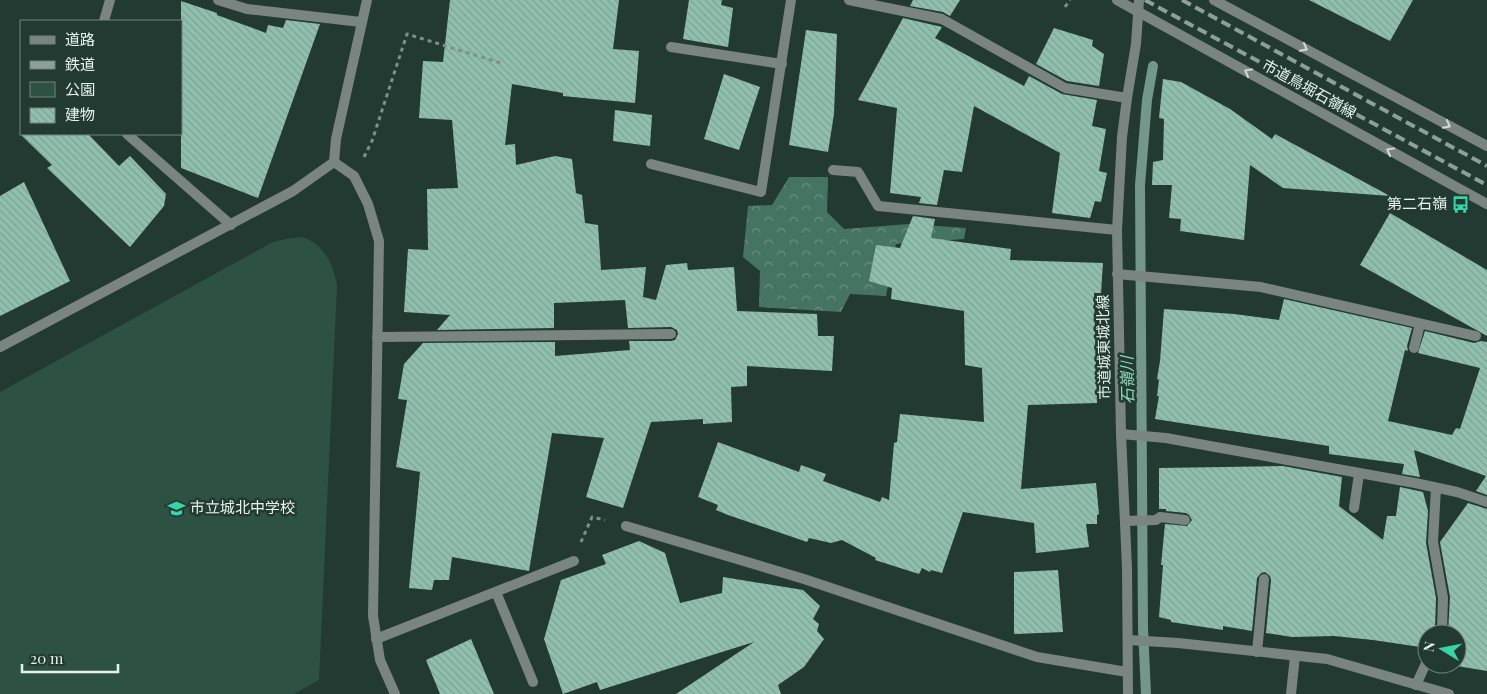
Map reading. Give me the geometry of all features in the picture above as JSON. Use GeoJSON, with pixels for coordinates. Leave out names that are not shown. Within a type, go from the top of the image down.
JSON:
{"type":"FeatureCollection","features":[{"type":"Feature","properties":{"kind":"street"},"geometry":{"type":"LineString","coordinates":[[104,20],[110,0]]}},
{"type":"Feature","properties":{"kind":"street"},"geometry":{"type":"LineString","coordinates":[[218,0],[247,9],[361,22]]}},
{"type":"Feature","properties":{"kind":"street"},"geometry":{"type":"LineString","coordinates":[[0,347],[293,191],[334,162],[336,139],[366,0]]}},
{"type":"Feature","properties":{"kind":"street"},"geometry":{"type":"LineString","coordinates":[[651,164],[760,192],[791,0]]}},
{"type":"Feature","properties":{"kind":"street"},"geometry":{"type":"LineString","coordinates":[[849,0],[942,19],[1065,88],[1126,98]]}},
{"type":"Feature","properties":{"kind":"street","name":"市道鳥堀石嶺線"},"geometry":{"type":"LineString","coordinates":[[1117,0],[1487,204]]}},
{"type":"Feature","properties":{"kind":"street","name":"市道城東城北線"},"geometry":{"type":"LineString","coordinates":[[1128,694],[1127,672],[1132,640],[1130,521],[1117,274],[1117,230],[1122,137],[1126,98],[1136,44],[1139,0]]}},
{"type":"Feature","properties":{"kind":"street"},"geometry":{"type":"LineString","coordinates":[[1214,0],[1487,146]]}},
{"type":"Feature","properties":{"kind":"street"},"geometry":{"type":"LineString","coordinates":[[671,47],[782,64]]}},
{"type":"Feature","properties":{"kind":"street"},"geometry":{"type":"LineString","coordinates":[[128,135],[231,224]]}},
{"type":"Feature","properties":{"kind":"street"},"geometry":{"type":"LineString","coordinates":[[334,162],[354,176],[368,204],[379,241],[373,616],[380,660],[395,694]]}},
{"type":"Feature","properties":{"kind":"street"},"geometry":{"type":"LineString","coordinates":[[833,170],[858,172],[878,206],[1117,230]]}},
{"type":"Feature","properties":{"kind":"street"},"geometry":{"type":"LineString","coordinates":[[1117,274],[1261,287],[1476,336]]}},
{"type":"Feature","properties":{"kind":"street"},"geometry":{"type":"LineString","coordinates":[[1414,348],[1420,324]]}},
{"type":"Feature","properties":{"kind":"street"},"geometry":{"type":"LineString","coordinates":[[377,337],[672,334]]}},
{"type":"Feature","properties":{"kind":"street"},"geometry":{"type":"LineString","coordinates":[[1125,434],[1166,438],[1436,488],[1457,492],[1487,502]]}},
{"type":"Feature","properties":{"kind":"street"},"geometry":{"type":"LineString","coordinates":[[1354,508],[1359,474]]}},
{"type":"Feature","properties":{"kind":"street"},"geometry":{"type":"LineString","coordinates":[[1436,488],[1433,542],[1443,598],[1442,624]]}},
{"type":"Feature","properties":{"kind":"street"},"geometry":{"type":"LineString","coordinates":[[1130,521],[1156,520],[1160,517],[1185,520]]}},
{"type":"Feature","properties":{"kind":"street"},"geometry":{"type":"LineString","coordinates":[[626,526],[804,579],[1037,657],[1127,672]]}},
{"type":"Feature","properties":{"kind":"street"},"geometry":{"type":"LineString","coordinates":[[376,639],[574,561]]}},
{"type":"Feature","properties":{"kind":"street"},"geometry":{"type":"LineString","coordinates":[[1257,652],[1264,579]]}},
{"type":"Feature","properties":{"kind":"street"},"geometry":{"type":"LineString","coordinates":[[496,592],[532,682]]}},
{"type":"Feature","properties":{"kind":"street"},"geometry":{"type":"LineString","coordinates":[[1132,640],[1326,659],[1448,694]]}},
{"type":"Feature","properties":{"kind":"street"},"geometry":{"type":"LineString","coordinates":[[1291,694],[1295,656]]}},
{"type":"Feature","properties":{"kind":"street"},"geometry":{"type":"LineString","coordinates":[[1416,685],[1421,674]]}},
{"type":"Feature","properties":{"kind":"path"},"geometry":{"type":"LineString","coordinates":[[1065,7],[1070,0]]}},
{"type":"Feature","properties":{"kind":"path"},"geometry":{"type":"LineString","coordinates":[[354,176],[372,141],[407,34],[504,64]]}},
{"type":"Feature","properties":{"kind":"path"},"geometry":{"type":"LineString","coordinates":[[574,561],[592,517],[626,526]]}},
{"type":"Feature","properties":{"kind":"green space"},"geometry":{"type":"Polygon","coordinates":[[[789,177],[828,177],[827,212],[844,229],[909,224],[966,228],[964,239],[896,244],[886,296],[850,294],[841,312],[759,307],[760,271],[743,257],[748,206],[772,205],[789,177]]]}},
{"type":"Feature","properties":{"kind":"green space","name":"市立城北中学校"},"geometry":{"type":"Polygon","coordinates":[[[301,237],[309,240],[321,249],[330,263],[337,286],[319,680],[294,694],[0,694],[0,392],[273,242],[301,237]]]}},
{"type":"Feature","properties":{"kind":"building"},"geometry":{"type":"Polygon","coordinates":[[[450,0],[619,0],[613,49],[639,51],[635,103],[563,96],[563,93],[512,84],[505,145],[515,144],[516,165],[555,156],[572,159],[576,193],[582,195],[585,223],[598,225],[601,270],[646,267],[643,297],[656,300],[666,265],[687,263],[688,270],[734,267],[737,311],[817,314],[818,336],[834,336],[832,371],[747,366],[747,386],[731,387],[732,422],[703,424],[703,419],[651,422],[623,508],[586,497],[604,438],[552,433],[529,571],[452,557],[449,580],[434,580],[432,590],[409,588],[420,472],[396,467],[407,400],[398,399],[404,364],[423,343],[555,342],[555,356],[630,350],[629,341],[671,341],[675,340],[678,334],[677,330],[671,327],[628,328],[625,300],[554,303],[554,328],[437,330],[450,315],[404,312],[408,249],[428,250],[427,189],[458,188],[452,120],[419,118],[423,61],[443,62],[450,0]]]}},
{"type":"Feature","properties":{"kind":"building"},"geometry":{"type":"Polygon","coordinates":[[[689,0],[722,0],[721,5],[733,8],[728,47],[683,39],[689,0]]]}},
{"type":"Feature","properties":{"kind":"building"},"geometry":{"type":"Polygon","coordinates":[[[913,0],[960,0],[950,16],[943,12],[910,6],[913,0]]]}},
{"type":"Feature","properties":{"kind":"building"},"geometry":{"type":"Polygon","coordinates":[[[1309,0],[1413,0],[1390,41],[1309,0]]]}},
{"type":"Feature","properties":{"kind":"building"},"geometry":{"type":"Polygon","coordinates":[[[181,1],[266,33],[268,25],[283,28],[286,20],[320,24],[258,198],[181,168],[181,1]]]}},
{"type":"Feature","properties":{"kind":"building"},"geometry":{"type":"Polygon","coordinates":[[[903,18],[942,27],[935,38],[1024,86],[1029,76],[1062,94],[1097,100],[1092,126],[1106,129],[1099,171],[1107,173],[1101,202],[1095,201],[1090,218],[1052,213],[1060,153],[974,106],[962,172],[944,170],[937,205],[919,203],[921,197],[890,193],[897,108],[858,100],[903,18]]]}},
{"type":"Feature","properties":{"kind":"building"},"geometry":{"type":"Polygon","coordinates":[[[1054,28],[1093,40],[1092,46],[1104,54],[1099,86],[1067,81],[1036,64],[1054,28]]]}},
{"type":"Feature","properties":{"kind":"building"},"geometry":{"type":"Polygon","coordinates":[[[806,30],[837,34],[834,114],[828,152],[789,145],[806,30]]]}},
{"type":"Feature","properties":{"kind":"building"},"geometry":{"type":"Polygon","coordinates":[[[724,74],[760,87],[739,150],[704,139],[724,74]]]}},
{"type":"Feature","properties":{"kind":"building"},"geometry":{"type":"Polygon","coordinates":[[[1163,79],[1181,82],[1230,109],[1272,139],[1275,134],[1390,196],[1283,188],[1250,165],[1244,240],[1180,231],[1181,219],[1169,218],[1172,185],[1152,185],[1153,162],[1163,160],[1164,119],[1159,118],[1163,79]]]}},
{"type":"Feature","properties":{"kind":"building"},"geometry":{"type":"Polygon","coordinates":[[[615,110],[652,115],[650,146],[613,141],[615,110]]]}},
{"type":"Feature","properties":{"kind":"building"},"geometry":{"type":"Polygon","coordinates":[[[21,135],[89,135],[119,166],[130,156],[166,194],[164,206],[130,247],[47,168],[52,165],[21,135]]]}},
{"type":"Feature","properties":{"kind":"building"},"geometry":{"type":"Polygon","coordinates":[[[24,182],[70,281],[0,316],[0,196],[24,182]]]}},
{"type":"Feature","properties":{"kind":"building"},"geometry":{"type":"Polygon","coordinates":[[[1390,213],[1487,270],[1487,336],[1360,265],[1390,213]]]}},
{"type":"Feature","properties":{"kind":"building"},"geometry":{"type":"Polygon","coordinates":[[[913,216],[935,219],[931,238],[1011,249],[1010,260],[1103,263],[1101,293],[1094,293],[1097,403],[1028,405],[1021,489],[1096,483],[1099,514],[1097,515],[1097,524],[1086,524],[1089,547],[1036,553],[1034,523],[963,512],[942,573],[931,570],[930,572],[922,568],[919,574],[875,560],[876,558],[842,540],[831,543],[809,538],[807,542],[728,515],[716,510],[718,505],[698,497],[718,442],[799,472],[801,465],[826,474],[823,481],[880,502],[882,497],[889,500],[894,443],[897,442],[900,414],[984,422],[982,368],[965,365],[964,311],[891,299],[892,288],[869,281],[876,245],[900,248],[913,216]]]}},
{"type":"Feature","properties":{"kind":"building"},"geometry":{"type":"Polygon","coordinates":[[[1284,299],[1412,328],[1407,346],[1408,351],[1405,350],[1388,421],[1452,435],[1456,428],[1460,429],[1480,368],[1418,353],[1425,331],[1474,343],[1487,342],[1487,495],[1476,491],[1486,476],[1414,450],[1420,477],[1402,474],[1404,464],[1329,454],[1329,446],[1155,419],[1159,396],[1157,396],[1159,380],[1157,379],[1164,309],[1234,314],[1279,320],[1284,299]]]}},
{"type":"Feature","properties":{"kind":"building"},"geometry":{"type":"Polygon","coordinates":[[[1283,466],[1342,477],[1339,506],[1383,540],[1387,516],[1396,516],[1400,487],[1423,492],[1428,511],[1426,543],[1436,598],[1435,624],[1417,624],[1417,647],[1334,636],[1292,637],[1266,633],[1271,580],[1270,576],[1265,572],[1261,573],[1257,578],[1252,631],[1223,626],[1223,630],[1171,622],[1171,620],[1159,617],[1165,524],[1187,526],[1192,520],[1186,513],[1159,509],[1159,468],[1283,466]]]}},
{"type":"Feature","properties":{"kind":"building"},"geometry":{"type":"Polygon","coordinates":[[[1468,503],[1487,509],[1487,671],[1467,668],[1467,624],[1449,624],[1450,597],[1440,542],[1468,503]]]}},
{"type":"Feature","properties":{"kind":"building"},"geometry":{"type":"Polygon","coordinates":[[[639,541],[665,553],[680,603],[722,593],[723,577],[803,590],[820,606],[813,619],[819,624],[817,631],[824,639],[804,667],[778,685],[781,694],[676,694],[754,642],[600,690],[597,682],[563,694],[544,639],[561,580],[606,564],[602,555],[639,541]]]}},
{"type":"Feature","properties":{"kind":"building"},"geometry":{"type":"Polygon","coordinates":[[[1058,570],[1063,632],[1014,634],[1014,572],[1058,570]]]}},
{"type":"Feature","properties":{"kind":"building"},"geometry":{"type":"Polygon","coordinates":[[[471,639],[494,694],[440,694],[426,660],[471,639]]]}},
{"type":"Feature","properties":{"kind":"waterway","name":"石嶺川"},"geometry":{"type":"LineString","coordinates":[[1146,694],[1143,628],[1140,185],[1147,100],[1153,66]]}},
{"type":"Feature","properties":{"kind":"railway"},"geometry":{"type":"LineString","coordinates":[[1145,0],[1487,185]]}},
{"type":"Feature","properties":{"kind":"railway"},"geometry":{"type":"LineString","coordinates":[[1182,0],[1487,166]]}},
{"type":"Feature","properties":{"kind":"place","name":"第二石嶺"},"geometry":{"type":"Point","coordinates":[1461,204]}},
{"type":"Feature","properties":{"kind":"place","name":"市立城北中学校"},"geometry":{"type":"Point","coordinates":[176,508]}}]}
